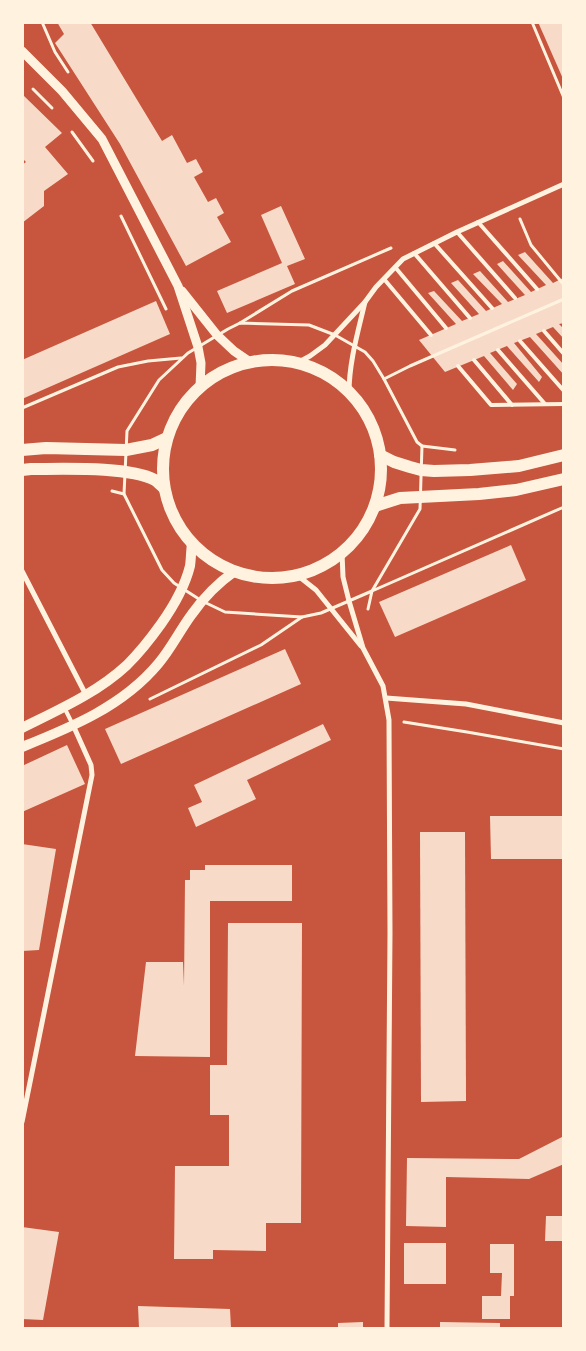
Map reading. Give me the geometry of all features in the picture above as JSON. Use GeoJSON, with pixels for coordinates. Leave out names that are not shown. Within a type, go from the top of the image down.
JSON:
{"type":"FeatureCollection","features":[{"type":"Feature","properties":{"kind":"main road"},"geometry":{"type":"LineString","coordinates":[[276,360],[297,363],[327,375],[345,388],[360,404],[371,423],[378,444],[382,466],[380,487],[375,506],[361,533],[342,553],[325,565],[302,574],[272,578],[241,574],[213,562],[196,548],[181,530],[170,510],[164,488],[162,463],[167,438],[176,416],[190,397],[207,381],[228,369],[250,362],[276,360]]}},
{"type":"Feature","properties":{"kind":"main road"},"geometry":{"type":"LineString","coordinates":[[22,450],[46,448],[126,450],[152,445],[167,438]]}},
{"type":"Feature","properties":{"kind":"main road"},"geometry":{"type":"LineString","coordinates":[[380,455],[394,462],[421,470],[434,471],[518,466],[564,455]]}},
{"type":"Feature","properties":{"kind":"main road"},"geometry":{"type":"LineString","coordinates":[[22,470],[83,470],[125,473],[155,480],[164,488]]}},
{"type":"Feature","properties":{"kind":"main road"},"geometry":{"type":"LineString","coordinates":[[375,506],[400,498],[510,491],[564,479]]}},
{"type":"Feature","properties":{"kind":"main road"},"geometry":{"type":"LineString","coordinates":[[22,728],[86,695],[118,672],[138,653],[167,616],[186,580],[190,565],[192,543]]}},
{"type":"Feature","properties":{"kind":"main road"},"geometry":{"type":"LineString","coordinates":[[22,747],[73,725],[128,694],[144,680],[168,652],[202,601],[219,583],[235,571]]}},
{"type":"Feature","properties":{"kind":"street"},"geometry":{"type":"LineString","coordinates":[[22,51],[62,91],[102,139],[178,286],[198,347],[200,387]]}},
{"type":"Feature","properties":{"kind":"street"},"geometry":{"type":"LineString","coordinates":[[297,363],[325,345],[404,259],[478,222],[564,184]]}},
{"type":"Feature","properties":{"kind":"street"},"geometry":{"type":"LineString","coordinates":[[178,286],[217,336],[250,362]]}},
{"type":"Feature","properties":{"kind":"street"},"geometry":{"type":"LineString","coordinates":[[349,393],[349,377],[365,302]]}},
{"type":"Feature","properties":{"kind":"street"},"geometry":{"type":"LineString","coordinates":[[342,553],[343,577],[349,601],[363,648],[383,686],[389,720],[390,933],[387,1328]]}},
{"type":"Feature","properties":{"kind":"street"},"geometry":{"type":"LineString","coordinates":[[22,571],[86,695]]}},
{"type":"Feature","properties":{"kind":"street"},"geometry":{"type":"LineString","coordinates":[[297,575],[316,590],[363,648]]}},
{"type":"Feature","properties":{"kind":"street"},"geometry":{"type":"LineString","coordinates":[[386,698],[466,704],[564,723]]}},
{"type":"Feature","properties":{"kind":"street"},"geometry":{"type":"LineString","coordinates":[[22,1122],[92,775],[91,765],[73,725]]}},
{"type":"Feature","properties":{"kind":"lane"},"geometry":{"type":"LineString","coordinates":[[478,222],[537,289]]}},
{"type":"Feature","properties":{"kind":"lane"},"geometry":{"type":"LineString","coordinates":[[458,232],[515,298]]}},
{"type":"Feature","properties":{"kind":"lane"},"geometry":{"type":"LineString","coordinates":[[434,243],[492,308]]}},
{"type":"Feature","properties":{"kind":"lane"},"geometry":{"type":"LineString","coordinates":[[414,253],[470,318]]}},
{"type":"Feature","properties":{"kind":"lane"},"geometry":{"type":"LineString","coordinates":[[395,267],[446,328]]}},
{"type":"Feature","properties":{"kind":"lane"},"geometry":{"type":"LineString","coordinates":[[384,279],[432,335]]}},
{"type":"Feature","properties":{"kind":"lane"},"geometry":{"type":"LineString","coordinates":[[544,331],[564,354]]}},
{"type":"Feature","properties":{"kind":"lane"},"geometry":{"type":"LineString","coordinates":[[520,341],[564,391]]}},
{"type":"Feature","properties":{"kind":"lane"},"geometry":{"type":"LineString","coordinates":[[498,350],[545,404]]}},
{"type":"Feature","properties":{"kind":"lane"},"geometry":{"type":"LineString","coordinates":[[474,360],[512,405]]}},
{"type":"Feature","properties":{"kind":"lane"},"geometry":{"type":"LineString","coordinates":[[458,366],[491,405],[564,404]]}},
{"type":"Feature","properties":{"kind":"lane"},"geometry":{"type":"LineString","coordinates":[[64,708],[73,725]]}},
{"type":"Feature","properties":{"kind":"path"},"geometry":{"type":"LineString","coordinates":[[532,22],[564,98]]}},
{"type":"Feature","properties":{"kind":"path"},"geometry":{"type":"LineString","coordinates":[[29,85],[55,111]]}},
{"type":"Feature","properties":{"kind":"path"},"geometry":{"type":"LineString","coordinates":[[67,126],[96,166]]}},
{"type":"Feature","properties":{"kind":"path"},"geometry":{"type":"LineString","coordinates":[[515,206],[531,245],[564,284]]}},
{"type":"Feature","properties":{"kind":"path"},"geometry":{"type":"LineString","coordinates":[[118,210],[170,317]]}},
{"type":"Feature","properties":{"kind":"path"},"geometry":{"type":"LineString","coordinates":[[384,379],[564,300]]}},
{"type":"Feature","properties":{"kind":"path"},"geometry":{"type":"LineString","coordinates":[[456,450],[422,446],[417,442],[373,361],[365,352],[355,346],[309,324],[240,323],[188,353],[159,380],[127,432],[124,494],[162,570],[174,583],[202,601],[225,612],[302,616],[321,613],[331,609],[564,507]]}},
{"type":"Feature","properties":{"kind":"path"},"geometry":{"type":"LineString","coordinates":[[22,408],[118,368],[148,361],[182,358]]}},
{"type":"Feature","properties":{"kind":"path"},"geometry":{"type":"LineString","coordinates":[[367,612],[372,591],[420,509],[422,446]]}},
{"type":"Feature","properties":{"kind":"path"},"geometry":{"type":"LineString","coordinates":[[147,700],[261,645],[302,616]]}},
{"type":"Feature","properties":{"kind":"path"},"geometry":{"type":"LineString","coordinates":[[389,720],[564,749]]}},
{"type":"Feature","properties":{"kind":"building"},"geometry":{"type":"Polygon","coordinates":[[[57,22],[90,22],[162,141],[172,135],[187,163],[196,159],[203,172],[194,177],[208,202],[216,198],[224,213],[217,217],[231,242],[186,266],[120,144],[55,43],[64,34],[57,22]]]}},
{"type":"Feature","properties":{"kind":"building"},"geometry":{"type":"Polygon","coordinates":[[[538,22],[564,22],[564,81],[560,72],[538,22]]]}},
{"type":"Feature","properties":{"kind":"building"},"geometry":{"type":"Polygon","coordinates":[[[22,94],[62,133],[45,147],[68,174],[44,191],[44,206],[22,223],[22,165],[26,162],[22,158],[22,94]]]}},
{"type":"Feature","properties":{"kind":"building"},"geometry":{"type":"Polygon","coordinates":[[[281,206],[305,259],[287,266],[295,284],[227,313],[217,291],[282,263],[261,215],[281,206]]]}},
{"type":"Feature","properties":{"kind":"building"},"geometry":{"type":"Polygon","coordinates":[[[525,252],[553,283],[564,279],[564,323],[559,324],[564,329],[564,339],[553,327],[536,334],[564,365],[564,375],[530,337],[514,343],[542,377],[539,382],[507,346],[490,353],[517,384],[513,390],[484,356],[445,372],[419,340],[456,324],[428,293],[434,291],[462,321],[479,314],[451,283],[458,280],[486,311],[502,304],[473,274],[480,271],[508,302],[525,295],[497,264],[503,261],[531,292],[546,285],[518,255],[525,252]]]}},
{"type":"Feature","properties":{"kind":"building"},"geometry":{"type":"Polygon","coordinates":[[[156,301],[170,334],[22,399],[22,360],[156,301]]]}},
{"type":"Feature","properties":{"kind":"building"},"geometry":{"type":"Polygon","coordinates":[[[511,545],[526,580],[395,637],[379,602],[511,545]]]}},
{"type":"Feature","properties":{"kind":"building"},"geometry":{"type":"Polygon","coordinates":[[[285,649],[301,684],[121,764],[105,729],[285,649]]]}},
{"type":"Feature","properties":{"kind":"building"},"geometry":{"type":"Polygon","coordinates":[[[323,724],[331,740],[247,780],[256,799],[196,827],[188,808],[202,802],[194,785],[323,724]]]}},
{"type":"Feature","properties":{"kind":"building"},"geometry":{"type":"Polygon","coordinates":[[[67,745],[85,784],[22,812],[22,766],[67,745]]]}},
{"type":"Feature","properties":{"kind":"building"},"geometry":{"type":"Polygon","coordinates":[[[490,816],[564,816],[564,859],[491,859],[490,816]]]}},
{"type":"Feature","properties":{"kind":"building"},"geometry":{"type":"Polygon","coordinates":[[[420,832],[465,832],[466,1101],[421,1102],[420,832]]]}},
{"type":"Feature","properties":{"kind":"building"},"geometry":{"type":"Polygon","coordinates":[[[22,844],[56,849],[39,950],[22,951],[22,844]]]}},
{"type":"Feature","properties":{"kind":"building"},"geometry":{"type":"Polygon","coordinates":[[[205,865],[292,865],[292,901],[210,901],[210,1057],[135,1056],[146,962],[183,962],[184,986],[185,880],[190,880],[190,870],[205,870],[205,865]]]}},
{"type":"Feature","properties":{"kind":"building"},"geometry":{"type":"Polygon","coordinates":[[[228,923],[302,923],[301,1223],[266,1223],[266,1251],[213,1250],[213,1259],[174,1259],[175,1166],[229,1166],[229,1115],[210,1115],[210,1065],[227,1065],[228,923]]]}},
{"type":"Feature","properties":{"kind":"building"},"geometry":{"type":"Polygon","coordinates":[[[564,1136],[564,1164],[529,1179],[446,1177],[446,1227],[406,1226],[407,1158],[519,1159],[564,1136]]]}},
{"type":"Feature","properties":{"kind":"building"},"geometry":{"type":"Polygon","coordinates":[[[546,1216],[564,1216],[564,1241],[545,1241],[546,1216]]]}},
{"type":"Feature","properties":{"kind":"building"},"geometry":{"type":"Polygon","coordinates":[[[22,1227],[59,1232],[43,1320],[22,1319],[22,1227]]]}},
{"type":"Feature","properties":{"kind":"building"},"geometry":{"type":"Polygon","coordinates":[[[404,1243],[446,1243],[446,1284],[404,1284],[404,1243]]]}},
{"type":"Feature","properties":{"kind":"building"},"geometry":{"type":"Polygon","coordinates":[[[490,1244],[514,1244],[514,1296],[510,1296],[510,1319],[482,1319],[482,1296],[501,1296],[502,1273],[490,1273],[490,1244]]]}},
{"type":"Feature","properties":{"kind":"building"},"geometry":{"type":"Polygon","coordinates":[[[138,1306],[230,1309],[231,1328],[139,1328],[138,1306]]]}},
{"type":"Feature","properties":{"kind":"building"},"geometry":{"type":"Polygon","coordinates":[[[363,1322],[363,1328],[338,1328],[338,1323],[363,1322]]]}},
{"type":"Feature","properties":{"kind":"building"},"geometry":{"type":"Polygon","coordinates":[[[440,1322],[500,1323],[500,1328],[440,1328],[440,1322]]]}}]}
